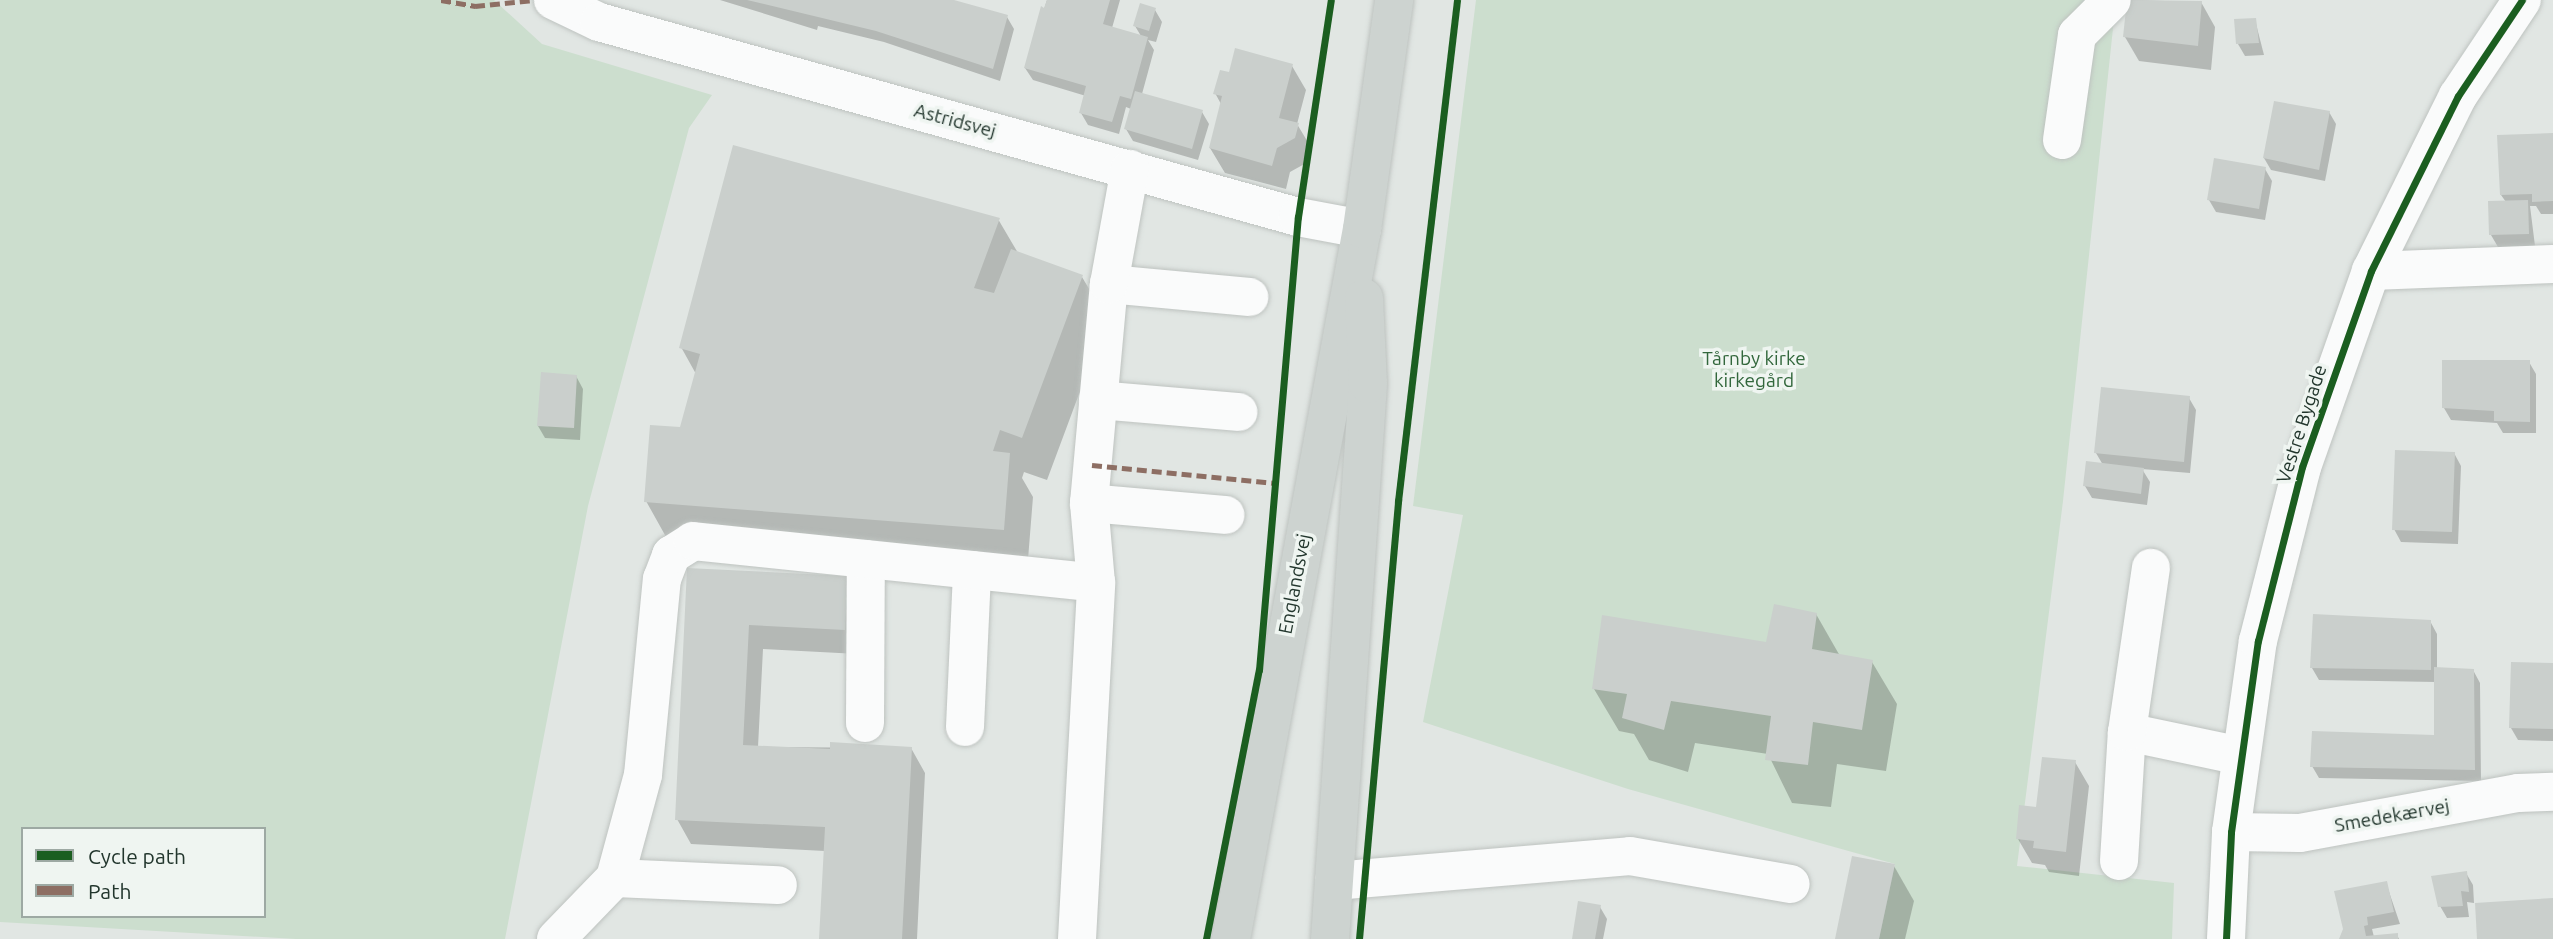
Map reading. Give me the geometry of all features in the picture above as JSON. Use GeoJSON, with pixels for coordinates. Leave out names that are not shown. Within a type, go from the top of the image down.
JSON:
{"type":"FeatureCollection","features":[{"type":"Feature","properties":{"kind":"main road","name":"Englandsvej"},"geometry":{"type":"LineString","coordinates":[[1231,939],[1362,229],[1394,0]]}},
{"type":"Feature","properties":{"kind":"main road","name":"Englandsvej"},"geometry":{"type":"LineString","coordinates":[[1330,939],[1368,384],[1362,229]]}},
{"type":"Feature","properties":{"kind":"street","name":"Astridsvej"},"geometry":{"type":"LineString","coordinates":[[553,0],[599,22],[1298,217],[1362,229]]}},
{"type":"Feature","properties":{"kind":"street"},"geometry":{"type":"LineString","coordinates":[[2062,140],[2077,34],[2112,0]]}},
{"type":"Feature","properties":{"kind":"street","name":"Vestre Bygade"},"geometry":{"type":"LineString","coordinates":[[2225,939],[2231,832],[2258,641],[2299,479],[2371,271],[2458,96],[2522,0]]}},
{"type":"Feature","properties":{"kind":"street"},"geometry":{"type":"LineString","coordinates":[[1077,939],[1096,583],[1089,503],[1109,284],[1130,169]]}},
{"type":"Feature","properties":{"kind":"street"},"geometry":{"type":"LineString","coordinates":[[2371,271],[2553,264]]}},
{"type":"Feature","properties":{"kind":"street"},"geometry":{"type":"LineString","coordinates":[[1109,284],[1249,297]]}},
{"type":"Feature","properties":{"kind":"street"},"geometry":{"type":"LineString","coordinates":[[1098,400],[1238,412]]}},
{"type":"Feature","properties":{"kind":"street"},"geometry":{"type":"LineString","coordinates":[[1089,503],[1225,515]]}},
{"type":"Feature","properties":{"kind":"street"},"geometry":{"type":"LineString","coordinates":[[556,939],[615,878],[643,775],[662,579],[671,555],[693,541],[1096,583]]}},
{"type":"Feature","properties":{"kind":"street"},"geometry":{"type":"LineString","coordinates":[[865,723],[866,559]]}},
{"type":"Feature","properties":{"kind":"street"},"geometry":{"type":"LineString","coordinates":[[2119,861],[2127,732],[2151,568]]}},
{"type":"Feature","properties":{"kind":"street"},"geometry":{"type":"LineString","coordinates":[[965,727],[972,570]]}},
{"type":"Feature","properties":{"kind":"street"},"geometry":{"type":"LineString","coordinates":[[2127,732],[2241,756]]}},
{"type":"Feature","properties":{"kind":"street","name":"Smedekærvej"},"geometry":{"type":"LineString","coordinates":[[2231,832],[2300,834],[2518,793],[2553,792]]}},
{"type":"Feature","properties":{"kind":"street"},"geometry":{"type":"LineString","coordinates":[[1334,881],[1630,856],[1791,884]]}},
{"type":"Feature","properties":{"kind":"street"},"geometry":{"type":"LineString","coordinates":[[615,878],[778,885]]}},
{"type":"Feature","properties":{"kind":"green space"},"geometry":{"type":"Polygon","coordinates":[[[0,0],[494,0],[542,44],[712,95],[689,128],[588,506],[505,939],[296,939],[0,922],[0,0]]]}},
{"type":"Feature","properties":{"kind":"green space","name":"Tårnby kirke kirkegård"},"geometry":{"type":"Polygon","coordinates":[[[1476,0],[2116,0],[2063,501],[2017,866],[2174,883],[2172,939],[1879,939],[1895,864],[1628,789],[1423,722],[1463,515],[1413,506],[1476,0]]]}},
{"type":"Feature","properties":{"kind":"building"},"geometry":{"type":"Polygon","coordinates":[[[747,0],[954,0],[1008,15],[993,69],[876,31],[747,0]]]}},
{"type":"Feature","properties":{"kind":"building"},"geometry":{"type":"Polygon","coordinates":[[[1047,0],[1110,0],[1103,24],[1148,37],[1131,99],[1120,96],[1112,122],[1079,113],[1086,86],[1024,68],[1041,6],[1044,8],[1047,0]]]}},
{"type":"Feature","properties":{"kind":"building"},"geometry":{"type":"Polygon","coordinates":[[[2127,0],[2202,1],[2198,46],[2123,37],[2127,0]]]}},
{"type":"Feature","properties":{"kind":"building"},"geometry":{"type":"Polygon","coordinates":[[[1140,3],[1156,8],[1149,31],[1133,26],[1140,3]]]}},
{"type":"Feature","properties":{"kind":"building"},"geometry":{"type":"Polygon","coordinates":[[[2256,18],[2259,43],[2236,44],[2234,19],[2256,18]]]}},
{"type":"Feature","properties":{"kind":"building"},"geometry":{"type":"Polygon","coordinates":[[[1235,48],[1293,64],[1279,118],[1299,123],[1295,138],[1277,148],[1272,166],[1209,148],[1222,96],[1213,94],[1220,70],[1229,72],[1235,48]]]}},
{"type":"Feature","properties":{"kind":"building"},"geometry":{"type":"Polygon","coordinates":[[[1135,91],[1203,110],[1192,149],[1124,129],[1135,91]]]}},
{"type":"Feature","properties":{"kind":"building"},"geometry":{"type":"Polygon","coordinates":[[[2274,101],[2330,111],[2319,170],[2263,158],[2274,101]]]}},
{"type":"Feature","properties":{"kind":"building"},"geometry":{"type":"Polygon","coordinates":[[[2553,133],[2553,201],[2532,202],[2532,194],[2500,195],[2497,135],[2553,133]]]}},
{"type":"Feature","properties":{"kind":"building"},"geometry":{"type":"Polygon","coordinates":[[[733,145],[1000,218],[974,288],[994,293],[1011,249],[1083,275],[1022,438],[1000,430],[993,451],[1010,453],[1004,530],[644,502],[650,425],[680,427],[700,354],[679,348],[733,145]]]}},
{"type":"Feature","properties":{"kind":"building"},"geometry":{"type":"Polygon","coordinates":[[[2214,158],[2266,167],[2259,209],[2207,200],[2214,158]]]}},
{"type":"Feature","properties":{"kind":"building"},"geometry":{"type":"Polygon","coordinates":[[[2528,200],[2529,234],[2489,235],[2488,201],[2528,200]]]}},
{"type":"Feature","properties":{"kind":"building"},"geometry":{"type":"Polygon","coordinates":[[[2442,360],[2530,360],[2530,422],[2494,421],[2494,411],[2442,408],[2442,360]]]}},
{"type":"Feature","properties":{"kind":"building"},"geometry":{"type":"Polygon","coordinates":[[[541,372],[577,375],[574,428],[537,426],[541,372]]]}},
{"type":"Feature","properties":{"kind":"building"},"geometry":{"type":"Polygon","coordinates":[[[2101,387],[2190,396],[2184,462],[2094,453],[2101,387]]]}},
{"type":"Feature","properties":{"kind":"building"},"geometry":{"type":"Polygon","coordinates":[[[2395,450],[2455,452],[2452,532],[2392,530],[2395,450]]]}},
{"type":"Feature","properties":{"kind":"building"},"geometry":{"type":"Polygon","coordinates":[[[2086,461],[2144,468],[2141,494],[2083,486],[2086,461]]]}},
{"type":"Feature","properties":{"kind":"building"},"geometry":{"type":"Polygon","coordinates":[[[687,568],[848,576],[845,630],[749,625],[743,745],[830,749],[830,742],[912,747],[902,939],[819,939],[825,827],[675,820],[687,568]]]}},
{"type":"Feature","properties":{"kind":"building"},"geometry":{"type":"Polygon","coordinates":[[[1774,604],[1817,613],[1812,649],[1873,660],[1862,730],[1813,722],[1808,765],[1765,760],[1771,716],[1671,701],[1664,730],[1622,718],[1627,694],[1592,689],[1602,615],[1766,642],[1774,604]]]}},
{"type":"Feature","properties":{"kind":"building"},"geometry":{"type":"Polygon","coordinates":[[[2313,614],[2431,620],[2431,670],[2310,668],[2313,614]]]}},
{"type":"Feature","properties":{"kind":"building"},"geometry":{"type":"Polygon","coordinates":[[[2511,662],[2553,663],[2553,729],[2509,728],[2511,662]]]}},
{"type":"Feature","properties":{"kind":"building"},"geometry":{"type":"Polygon","coordinates":[[[2434,667],[2474,669],[2475,770],[2310,767],[2312,731],[2434,735],[2434,667]]]}},
{"type":"Feature","properties":{"kind":"building"},"geometry":{"type":"Polygon","coordinates":[[[2042,757],[2076,760],[2066,852],[2033,848],[2034,841],[2016,839],[2019,805],[2036,807],[2042,757]]]}},
{"type":"Feature","properties":{"kind":"building"},"geometry":{"type":"Polygon","coordinates":[[[1852,856],[1895,864],[1879,939],[1835,939],[1852,856]]]}},
{"type":"Feature","properties":{"kind":"building"},"geometry":{"type":"Polygon","coordinates":[[[2467,871],[2469,892],[2461,891],[2463,906],[2438,907],[2431,876],[2467,871]]]}},
{"type":"Feature","properties":{"kind":"building"},"geometry":{"type":"Polygon","coordinates":[[[2387,881],[2394,912],[2367,917],[2368,925],[2364,926],[2366,936],[2398,933],[2398,939],[2339,939],[2343,929],[2334,891],[2387,881]]]}},
{"type":"Feature","properties":{"kind":"building"},"geometry":{"type":"Polygon","coordinates":[[[2553,898],[2553,939],[2477,939],[2475,903],[2553,898]]]}},
{"type":"Feature","properties":{"kind":"building"},"geometry":{"type":"Polygon","coordinates":[[[1578,901],[1601,905],[1595,939],[1572,939],[1578,901]]]}},
{"type":"Feature","properties":{"kind":"marked path"},"geometry":{"type":"LineString","coordinates":[[441,0],[475,6],[534,0]]}},
{"type":"Feature","properties":{"kind":"marked path"},"geometry":{"type":"LineString","coordinates":[[1092,465],[1275,483]]}},
{"type":"Feature","properties":{"kind":"cycle path"},"geometry":{"type":"LineString","coordinates":[[1206,939],[1259,670],[1298,217],[1331,0]]}},
{"type":"Feature","properties":{"kind":"cycle path"},"geometry":{"type":"LineString","coordinates":[[1359,939],[1398,501],[1457,0]]}},
{"type":"Feature","properties":{"kind":"cycle path"},"geometry":{"type":"LineString","coordinates":[[2226,939],[2231,832],[2258,641],[2302,467],[2371,271],[2458,96],[2522,0]]}}]}
